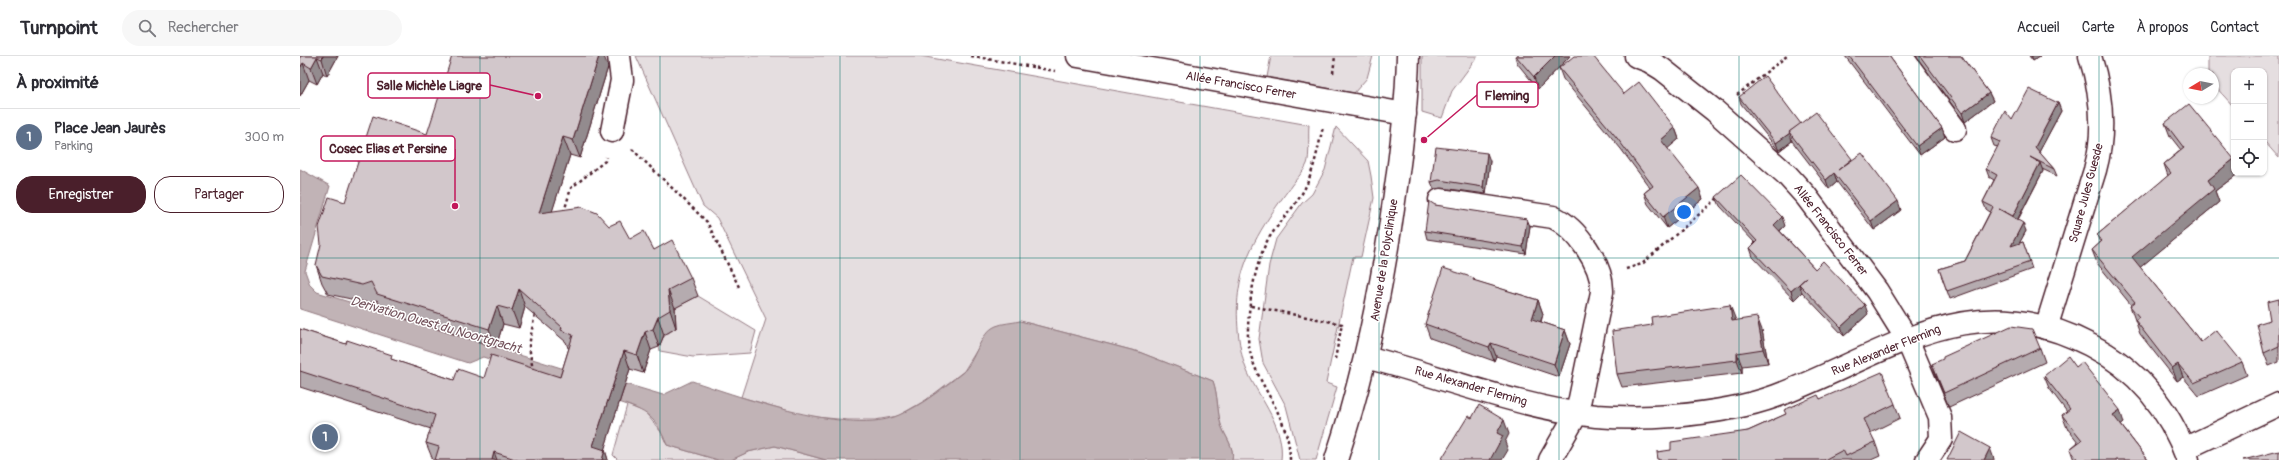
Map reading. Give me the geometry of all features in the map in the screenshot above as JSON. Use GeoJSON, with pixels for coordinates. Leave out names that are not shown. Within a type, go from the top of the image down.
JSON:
{"type":"FeatureCollection","features":[{"type":"Feature","properties":{"kind":"street"},"geometry":{"type":"LineString","coordinates":[[612,131],[622,80],[619,56]]}},
{"type":"Feature","properties":{"kind":"street","name":"Allée Francisco Ferrer"},"geometry":{"type":"LineString","coordinates":[[1078,56],[1405,114]]}},
{"type":"Feature","properties":{"kind":"street","name":"Avenue de la Polyclinique"},"geometry":{"type":"LineString","coordinates":[[1336,460],[1366,357],[1389,235],[1405,114],[1408,56]]}},
{"type":"Feature","properties":{"kind":"street","name":"Allée Francisco Ferrer"},"geometry":{"type":"LineString","coordinates":[[1636,56],[1649,61],[1662,69],[1715,111],[1797,185],[1877,291],[1907,339],[1940,417],[1941,439],[1927,460]]}},
{"type":"Feature","properties":{"kind":"street"},"geometry":{"type":"LineString","coordinates":[[1901,56],[1954,129]]}},
{"type":"Feature","properties":{"kind":"street","name":"Square Jules Guesde"},"geometry":{"type":"LineString","coordinates":[[2046,328],[2095,170],[2101,143],[2100,98],[2090,56]]}},
{"type":"Feature","properties":{"kind":"street"},"geometry":{"type":"LineString","coordinates":[[1440,200],[1553,217],[1568,226],[1589,253],[1600,271],[1602,292],[1577,413],[1550,460]]}},
{"type":"Feature","properties":{"kind":"street","name":"Rue Alexander Fleming"},"geometry":{"type":"LineString","coordinates":[[1366,357],[1528,403],[1577,413],[1614,417],[1656,417],[1694,414],[1733,407],[1793,389],[1907,339],[1953,324],[1985,320],[2015,321],[2046,328],[2082,341],[2114,358],[2130,371],[2164,409],[2186,454]]}},
{"type":"Feature","properties":{"kind":"street"},"geometry":{"type":"LineString","coordinates":[[2186,454],[2279,404]]}},
{"type":"Feature","properties":{"kind":"path"},"geometry":{"type":"LineString","coordinates":[[1715,111],[1787,56]]}},
{"type":"Feature","properties":{"kind":"path"},"geometry":{"type":"LineString","coordinates":[[1290,460],[1290,450],[1284,422],[1258,373],[1250,350],[1248,328],[1251,306],[1264,247],[1304,190],[1312,170],[1324,125]]}},
{"type":"Feature","properties":{"kind":"path"},"geometry":{"type":"LineString","coordinates":[[562,217],[571,188],[605,161],[612,131]]}},
{"type":"Feature","properties":{"kind":"path"},"geometry":{"type":"LineString","coordinates":[[612,131],[707,222],[740,289]]}},
{"type":"Feature","properties":{"kind":"path"},"geometry":{"type":"LineString","coordinates":[[1600,271],[1638,267],[1725,192]]}},
{"type":"Feature","properties":{"kind":"path"},"geometry":{"type":"LineString","coordinates":[[1251,306],[1342,324],[1334,361]]}},
{"type":"Feature","properties":{"kind":"path"},"geometry":{"type":"LineString","coordinates":[[534,373],[529,346],[536,311]]}},
{"type":"Feature","properties":{"kind":"shaded area"},"geometry":{"type":"Polygon","coordinates":[[[636,56],[920,56],[1309,125],[1307,164],[1265,224],[1251,249],[1242,275],[1237,309],[1238,332],[1242,355],[1248,373],[1276,425],[1281,448],[1281,460],[1232,460],[1233,455],[1231,446],[1221,425],[1213,381],[1139,352],[1020,321],[986,335],[964,371],[926,400],[898,416],[875,420],[848,420],[806,416],[741,397],[766,319],[717,218],[703,206],[636,56]]]}},
{"type":"Feature","properties":{"kind":"shaded area"},"geometry":{"type":"Polygon","coordinates":[[[1271,56],[1373,56],[1367,78],[1354,93],[1267,77],[1271,56]]]}},
{"type":"Feature","properties":{"kind":"shaded area"},"geometry":{"type":"Polygon","coordinates":[[[1422,56],[1478,56],[1452,91],[1442,118],[1422,112],[1422,56]]]}},
{"type":"Feature","properties":{"kind":"shaded area"},"geometry":{"type":"Polygon","coordinates":[[[2208,56],[2279,56],[2279,158],[2267,144],[2267,68],[2231,68],[2231,104],[2219,91],[2219,68],[2208,68],[2208,56]]]}},
{"type":"Feature","properties":{"kind":"shaded area"},"geometry":{"type":"Polygon","coordinates":[[[1336,127],[1368,161],[1374,198],[1361,257],[1353,257],[1326,383],[1337,387],[1316,460],[1300,460],[1286,406],[1263,363],[1259,339],[1269,265],[1276,239],[1302,203],[1312,194],[1325,170],[1336,127]]]}},
{"type":"Feature","properties":{"kind":"shaded area"},"geometry":{"type":"Polygon","coordinates":[[[300,169],[330,186],[305,271],[310,285],[317,292],[574,372],[570,385],[483,357],[468,363],[300,309],[300,169]]]}},
{"type":"Feature","properties":{"kind":"shaded area"},"geometry":{"type":"Polygon","coordinates":[[[698,296],[756,331],[750,353],[693,357],[660,351],[659,347],[661,341],[673,330],[671,310],[698,296]]]}},
{"type":"Feature","properties":{"kind":"shaded area"},"geometry":{"type":"Polygon","coordinates":[[[1020,321],[1139,352],[1213,381],[1221,425],[1231,446],[1233,455],[1232,460],[826,460],[775,446],[748,452],[731,460],[718,460],[667,445],[659,427],[649,416],[644,412],[619,402],[626,384],[663,395],[692,381],[766,405],[796,412],[825,418],[853,421],[878,421],[899,415],[932,396],[967,368],[981,341],[990,330],[999,325],[1020,321]]]}},
{"type":"Feature","properties":{"kind":"shaded area"},"geometry":{"type":"Polygon","coordinates":[[[627,405],[645,412],[661,432],[667,445],[718,460],[618,460],[613,455],[627,405]]]}},
{"type":"Feature","properties":{"kind":"shaded area"},"geometry":{"type":"Polygon","coordinates":[[[775,446],[826,460],[731,460],[748,452],[775,446]]]}},
{"type":"Feature","properties":{"kind":"building"},"geometry":{"type":"Polygon","coordinates":[[[300,56],[323,56],[322,59],[317,57],[311,68],[303,63],[300,68],[300,56]]]}},
{"type":"Feature","properties":{"kind":"building"},"geometry":{"type":"Polygon","coordinates":[[[452,56],[599,56],[573,140],[563,137],[539,213],[582,207],[597,213],[609,226],[620,221],[630,239],[644,231],[654,250],[672,240],[691,278],[668,290],[670,310],[658,317],[653,329],[645,332],[637,355],[624,351],[593,446],[605,450],[602,460],[518,460],[494,452],[492,460],[435,460],[439,447],[426,443],[435,415],[300,371],[300,329],[346,344],[347,340],[392,355],[391,359],[454,380],[458,369],[484,378],[491,355],[560,377],[573,335],[561,330],[562,327],[519,289],[512,310],[497,306],[489,329],[377,294],[371,282],[362,285],[322,276],[316,265],[321,244],[319,227],[329,197],[345,202],[373,116],[427,134],[452,56]]]}},
{"type":"Feature","properties":{"kind":"building"},"geometry":{"type":"Polygon","coordinates":[[[1516,56],[1555,56],[1534,77],[1516,56]]]}},
{"type":"Feature","properties":{"kind":"building"},"geometry":{"type":"Polygon","coordinates":[[[1574,56],[1593,56],[1624,94],[1639,82],[1675,128],[1661,140],[1699,188],[1663,217],[1644,193],[1653,186],[1617,138],[1559,68],[1574,56]]]}},
{"type":"Feature","properties":{"kind":"building"},"geometry":{"type":"Polygon","coordinates":[[[1849,56],[1889,56],[1942,128],[1917,146],[1849,56]]]}},
{"type":"Feature","properties":{"kind":"building"},"geometry":{"type":"Polygon","coordinates":[[[1920,56],[1961,56],[1989,93],[1962,113],[1920,56]]]}},
{"type":"Feature","properties":{"kind":"building"},"geometry":{"type":"Polygon","coordinates":[[[1765,76],[1801,124],[1776,143],[1739,97],[1765,76]]]}},
{"type":"Feature","properties":{"kind":"building"},"geometry":{"type":"Polygon","coordinates":[[[2029,89],[2058,103],[2035,147],[2054,169],[2030,157],[2040,163],[2013,216],[1999,209],[2023,223],[2011,246],[2023,242],[2030,262],[1947,291],[1939,269],[1965,261],[1993,207],[1983,202],[1997,175],[1986,169],[2000,142],[1991,138],[2005,111],[2012,120],[2029,89]]]}},
{"type":"Feature","properties":{"kind":"building"},"geometry":{"type":"Polygon","coordinates":[[[2189,104],[2231,155],[2231,161],[2208,180],[2214,189],[2132,257],[2201,342],[2216,330],[2242,362],[2194,383],[2178,364],[2172,368],[2135,320],[2139,317],[2130,306],[2135,302],[2092,250],[2102,241],[2097,235],[2171,173],[2164,164],[2184,148],[2165,123],[2189,104]]]}},
{"type":"Feature","properties":{"kind":"building"},"geometry":{"type":"Polygon","coordinates":[[[1816,112],[1852,159],[1838,170],[1862,153],[1898,201],[1871,221],[1834,173],[1826,180],[1789,132],[1816,112]]]}},
{"type":"Feature","properties":{"kind":"building"},"geometry":{"type":"Polygon","coordinates":[[[1436,147],[1487,153],[1483,187],[1439,180],[1431,182],[1436,147]]]}},
{"type":"Feature","properties":{"kind":"building"},"geometry":{"type":"Polygon","coordinates":[[[1741,175],[1782,217],[1774,225],[1815,269],[1823,261],[1865,305],[1841,327],[1799,284],[1791,291],[1750,248],[1757,241],[1716,197],[1741,175]]]}},
{"type":"Feature","properties":{"kind":"building"},"geometry":{"type":"Polygon","coordinates":[[[1429,201],[1435,205],[1527,219],[1523,247],[1425,231],[1429,201]]]}},
{"type":"Feature","properties":{"kind":"building"},"geometry":{"type":"Polygon","coordinates":[[[1443,268],[1474,278],[1473,280],[1538,300],[1532,319],[1565,330],[1554,364],[1491,343],[1489,347],[1425,324],[1443,268]]]}},
{"type":"Feature","properties":{"kind":"building"},"geometry":{"type":"Polygon","coordinates":[[[2279,299],[2279,346],[2264,353],[2257,324],[2270,320],[2267,302],[2279,299]]]}},
{"type":"Feature","properties":{"kind":"building"},"geometry":{"type":"Polygon","coordinates":[[[1730,305],[1732,321],[1757,317],[1763,349],[1737,353],[1737,360],[1617,374],[1612,331],[1652,325],[1651,317],[1730,305]]]}},
{"type":"Feature","properties":{"kind":"building"},"geometry":{"type":"Polygon","coordinates":[[[2011,326],[2032,329],[2040,348],[1944,393],[1932,364],[1943,359],[1943,357],[2011,326]]]}},
{"type":"Feature","properties":{"kind":"building"},"geometry":{"type":"Polygon","coordinates":[[[2068,356],[2076,367],[2082,362],[2120,410],[2113,415],[2148,460],[2078,460],[2070,449],[2082,440],[2062,415],[2070,409],[2044,376],[2068,356]]]}},
{"type":"Feature","properties":{"kind":"building"},"geometry":{"type":"Polygon","coordinates":[[[1882,372],[1895,404],[1864,419],[1875,442],[1846,456],[1843,450],[1824,460],[1658,460],[1657,452],[1671,450],[1671,442],[1748,431],[1786,414],[1784,410],[1818,395],[1820,399],[1882,372]]]}},
{"type":"Feature","properties":{"kind":"building"},"geometry":{"type":"Polygon","coordinates":[[[1479,405],[1504,420],[1497,433],[1503,436],[1490,460],[1441,460],[1468,416],[1472,418],[1479,405]]]}},
{"type":"Feature","properties":{"kind":"building"},"geometry":{"type":"Polygon","coordinates":[[[1961,432],[1990,448],[1984,460],[1947,460],[1961,432]]]}},
{"type":"Feature","properties":{"kind":"building"},"geometry":{"type":"Polygon","coordinates":[[[2279,451],[2279,460],[2243,460],[2279,451]]]}},
{"type":"Feature","properties":{"kind":"place","name":"Salle Michèle Liagre"},"geometry":{"type":"Point","coordinates":[538,96]}},
{"type":"Feature","properties":{"kind":"place","name":"Fleming"},"geometry":{"type":"Point","coordinates":[1424,140]}},
{"type":"Feature","properties":{"kind":"place","name":"Cosec Elias et Persine"},"geometry":{"type":"Point","coordinates":[455,206]}},
{"type":"Feature","properties":{"kind":"place","name":"Place Jean Jaurès"},"geometry":{"type":"Point","coordinates":[325,437]}},
{"type":"Feature","properties":{"kind":"water label","name":"Derivation Ouest du Noortgracht"},"geometry":{"type":"Point","coordinates":[436,324]}}]}
